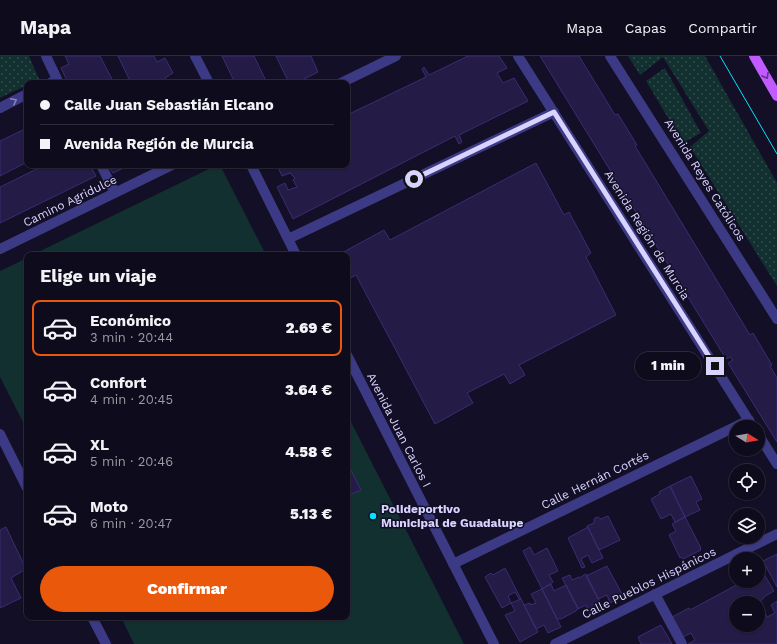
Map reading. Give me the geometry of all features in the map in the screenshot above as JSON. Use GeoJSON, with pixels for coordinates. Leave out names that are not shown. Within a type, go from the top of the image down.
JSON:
{"type":"FeatureCollection","features":[{"type":"Feature","properties":{"kind":"main road"},"geometry":{"type":"LineString","coordinates":[[754,56],[777,96]]}},
{"type":"Feature","properties":{"kind":"street"},"geometry":{"type":"LineString","coordinates":[[46,56],[54,80]]}},
{"type":"Feature","properties":{"kind":"street"},"geometry":{"type":"LineString","coordinates":[[195,56],[207,80]]}},
{"type":"Feature","properties":{"kind":"street"},"geometry":{"type":"LineString","coordinates":[[347,80],[396,56]]}},
{"type":"Feature","properties":{"kind":"street","name":"Avenida Región de Murcia"},"geometry":{"type":"LineString","coordinates":[[518,56],[749,420]]}},
{"type":"Feature","properties":{"kind":"street","name":"Avenida Reyes Católicos"},"geometry":{"type":"LineString","coordinates":[[610,56],[777,319]]}},
{"type":"Feature","properties":{"kind":"street"},"geometry":{"type":"LineString","coordinates":[[0,108],[24,96]]}},
{"type":"Feature","properties":{"kind":"street"},"geometry":{"type":"LineString","coordinates":[[288,239],[554,112]]}},
{"type":"Feature","properties":{"kind":"street"},"geometry":{"type":"LineString","coordinates":[[102,168],[115,193]]}},
{"type":"Feature","properties":{"kind":"street","name":"Camino Agridulce"},"geometry":{"type":"LineString","coordinates":[[0,249],[166,168]]}},
{"type":"Feature","properties":{"kind":"street"},"geometry":{"type":"LineString","coordinates":[[252,168],[294,252]]}},
{"type":"Feature","properties":{"kind":"street","name":"Avenida Juan Carlos I"},"geometry":{"type":"LineString","coordinates":[[350,361],[494,644]]}},
{"type":"Feature","properties":{"kind":"street","name":"Calle Hernán Cortés"},"geometry":{"type":"LineString","coordinates":[[453,564],[729,433]]}},
{"type":"Feature","properties":{"kind":"street"},"geometry":{"type":"LineString","coordinates":[[0,434],[24,482]]}},
{"type":"Feature","properties":{"kind":"street"},"geometry":{"type":"LineString","coordinates":[[765,445],[777,464]]}},
{"type":"Feature","properties":{"kind":"street","name":"Calle Pueblos Hispánicos"},"geometry":{"type":"LineString","coordinates":[[554,644],[777,534]]}},
{"type":"Feature","properties":{"kind":"street"},"geometry":{"type":"LineString","coordinates":[[655,594],[682,644]]}},
{"type":"Feature","properties":{"kind":"street"},"geometry":{"type":"LineString","coordinates":[[93,620],[104,643]]}},
{"type":"Feature","properties":{"kind":"green space"},"geometry":{"type":"Polygon","coordinates":[[[0,56],[29,56],[39,79],[24,80],[24,86],[0,98],[0,56]]]}},
{"type":"Feature","properties":{"kind":"green space"},"geometry":{"type":"Polygon","coordinates":[[[628,56],[705,56],[777,183],[777,286],[690,147],[709,131],[663,57],[640,75],[628,56]]]}},
{"type":"Feature","properties":{"kind":"green space"},"geometry":{"type":"Polygon","coordinates":[[[665,68],[701,133],[683,143],[646,81],[665,68]]]}},
{"type":"Feature","properties":{"kind":"green space"},"geometry":{"type":"Polygon","coordinates":[[[211,168],[222,168],[264,252],[38,252],[211,168]]]}},
{"type":"Feature","properties":{"kind":"green space"},"geometry":{"type":"Polygon","coordinates":[[[24,259],[24,424],[0,377],[0,271],[24,259]]]}},
{"type":"Feature","properties":{"kind":"green space","name":"Polideportivo Municipal de Guadalupe"},"geometry":{"type":"Polygon","coordinates":[[[350,420],[464,644],[134,644],[122,620],[350,620],[350,420]]]}},
{"type":"Feature","properties":{"kind":"building"},"geometry":{"type":"Polygon","coordinates":[[[65,56],[100,56],[112,80],[67,80],[61,68],[69,64],[65,56]]]}},
{"type":"Feature","properties":{"kind":"building"},"geometry":{"type":"Polygon","coordinates":[[[118,56],[154,56],[157,62],[165,58],[173,73],[165,78],[166,80],[130,80],[118,56]]]}},
{"type":"Feature","properties":{"kind":"building"},"geometry":{"type":"Polygon","coordinates":[[[222,56],[254,56],[266,80],[234,80],[222,56]]]}},
{"type":"Feature","properties":{"kind":"building"},"geometry":{"type":"Polygon","coordinates":[[[276,56],[311,56],[318,72],[302,80],[288,80],[276,56]]]}},
{"type":"Feature","properties":{"kind":"building"},"geometry":{"type":"Polygon","coordinates":[[[468,56],[499,56],[507,68],[497,73],[503,83],[514,78],[528,101],[459,135],[462,142],[459,144],[455,136],[293,219],[277,187],[285,183],[288,190],[297,187],[293,180],[295,178],[290,173],[282,176],[278,168],[350,168],[350,114],[426,77],[422,69],[424,67],[429,75],[468,56]]]}},
{"type":"Feature","properties":{"kind":"building"},"geometry":{"type":"Polygon","coordinates":[[[540,56],[579,56],[615,115],[618,114],[637,145],[635,146],[750,335],[753,333],[772,365],[770,366],[777,378],[777,442],[765,423],[765,420],[763,420],[728,363],[733,360],[730,357],[726,359],[540,56]]]}},
{"type":"Feature","properties":{"kind":"building"},"geometry":{"type":"Polygon","coordinates":[[[24,129],[24,164],[0,176],[0,141],[24,129]]]}},
{"type":"Feature","properties":{"kind":"building"},"geometry":{"type":"Polygon","coordinates":[[[536,163],[564,215],[569,212],[591,253],[586,257],[616,315],[519,365],[525,375],[510,384],[504,374],[467,393],[473,403],[435,424],[356,275],[350,278],[350,252],[344,252],[384,230],[390,240],[536,163]]]}},
{"type":"Feature","properties":{"kind":"building"},"geometry":{"type":"Polygon","coordinates":[[[39,168],[92,168],[96,176],[0,223],[0,187],[39,168]]]}},
{"type":"Feature","properties":{"kind":"building"},"geometry":{"type":"Polygon","coordinates":[[[110,168],[124,168],[113,173],[110,168]]]}},
{"type":"Feature","properties":{"kind":"building"},"geometry":{"type":"Polygon","coordinates":[[[350,469],[361,490],[350,495],[350,469]]]}},
{"type":"Feature","properties":{"kind":"building"},"geometry":{"type":"Polygon","coordinates":[[[691,476],[702,499],[696,502],[700,510],[685,517],[670,486],[691,476]]]}},
{"type":"Feature","properties":{"kind":"building"},"geometry":{"type":"Polygon","coordinates":[[[670,486],[685,517],[675,522],[671,514],[661,519],[651,499],[660,494],[659,492],[670,486]]]}},
{"type":"Feature","properties":{"kind":"building"},"geometry":{"type":"Polygon","coordinates":[[[608,516],[620,540],[599,550],[587,526],[594,523],[595,518],[598,517],[601,519],[608,516]]]}},
{"type":"Feature","properties":{"kind":"building"},"geometry":{"type":"Polygon","coordinates":[[[685,517],[701,550],[683,559],[681,557],[680,558],[669,535],[676,531],[672,524],[685,517]]]}},
{"type":"Feature","properties":{"kind":"building"},"geometry":{"type":"Polygon","coordinates":[[[6,527],[24,565],[24,570],[11,578],[21,598],[0,608],[0,530],[6,527]]]}},
{"type":"Feature","properties":{"kind":"building"},"geometry":{"type":"Polygon","coordinates":[[[588,527],[603,558],[592,563],[588,555],[581,559],[585,567],[582,568],[568,538],[588,527]]]}},
{"type":"Feature","properties":{"kind":"building"},"geometry":{"type":"Polygon","coordinates":[[[530,547],[534,555],[547,548],[558,571],[549,575],[553,582],[542,589],[523,551],[530,547]]]}},
{"type":"Feature","properties":{"kind":"building"},"geometry":{"type":"Polygon","coordinates":[[[777,554],[777,587],[765,565],[765,560],[777,554]]]}},
{"type":"Feature","properties":{"kind":"building"},"geometry":{"type":"Polygon","coordinates":[[[607,566],[623,596],[610,603],[607,595],[598,599],[586,576],[607,566]]]}},
{"type":"Feature","properties":{"kind":"building"},"geometry":{"type":"Polygon","coordinates":[[[505,568],[521,599],[519,599],[515,592],[508,596],[511,603],[502,608],[485,577],[491,573],[493,575],[505,568]]]}},
{"type":"Feature","properties":{"kind":"building"},"geometry":{"type":"Polygon","coordinates":[[[586,574],[602,606],[589,613],[586,605],[578,609],[562,578],[570,575],[572,580],[586,574]]]}},
{"type":"Feature","properties":{"kind":"building"},"geometry":{"type":"Polygon","coordinates":[[[765,576],[774,591],[765,596],[729,596],[729,632],[765,632],[765,613],[767,617],[775,613],[771,605],[777,601],[777,644],[688,644],[695,640],[691,633],[683,637],[672,617],[689,608],[690,610],[731,588],[765,588],[765,576]]]}},
{"type":"Feature","properties":{"kind":"building"},"geometry":{"type":"Polygon","coordinates":[[[551,584],[554,591],[566,585],[578,608],[576,611],[561,619],[557,619],[542,589],[551,584]]]}},
{"type":"Feature","properties":{"kind":"building"},"geometry":{"type":"Polygon","coordinates":[[[542,589],[561,627],[548,633],[544,625],[536,629],[524,605],[536,603],[531,594],[542,589]]]}},
{"type":"Feature","properties":{"kind":"building"},"geometry":{"type":"Polygon","coordinates":[[[521,599],[538,632],[520,642],[505,615],[515,611],[511,603],[521,599]]]}},
{"type":"Feature","properties":{"kind":"building"},"geometry":{"type":"Polygon","coordinates":[[[661,625],[672,644],[641,644],[638,637],[661,625]]]}},
{"type":"Feature","properties":{"kind":"tram line"},"geometry":{"type":"LineString","coordinates":[[720,56],[777,154]]}},
{"type":"Feature","properties":{"kind":"place","name":"Polideportivo Municipal de Guadalupe"},"geometry":{"type":"Point","coordinates":[373,516]}},
{"type":"Feature","properties":{"kind":"route"},"geometry":{"type":"LineString","coordinates":[[414,179],[554,112],[715,366]]}}]}
